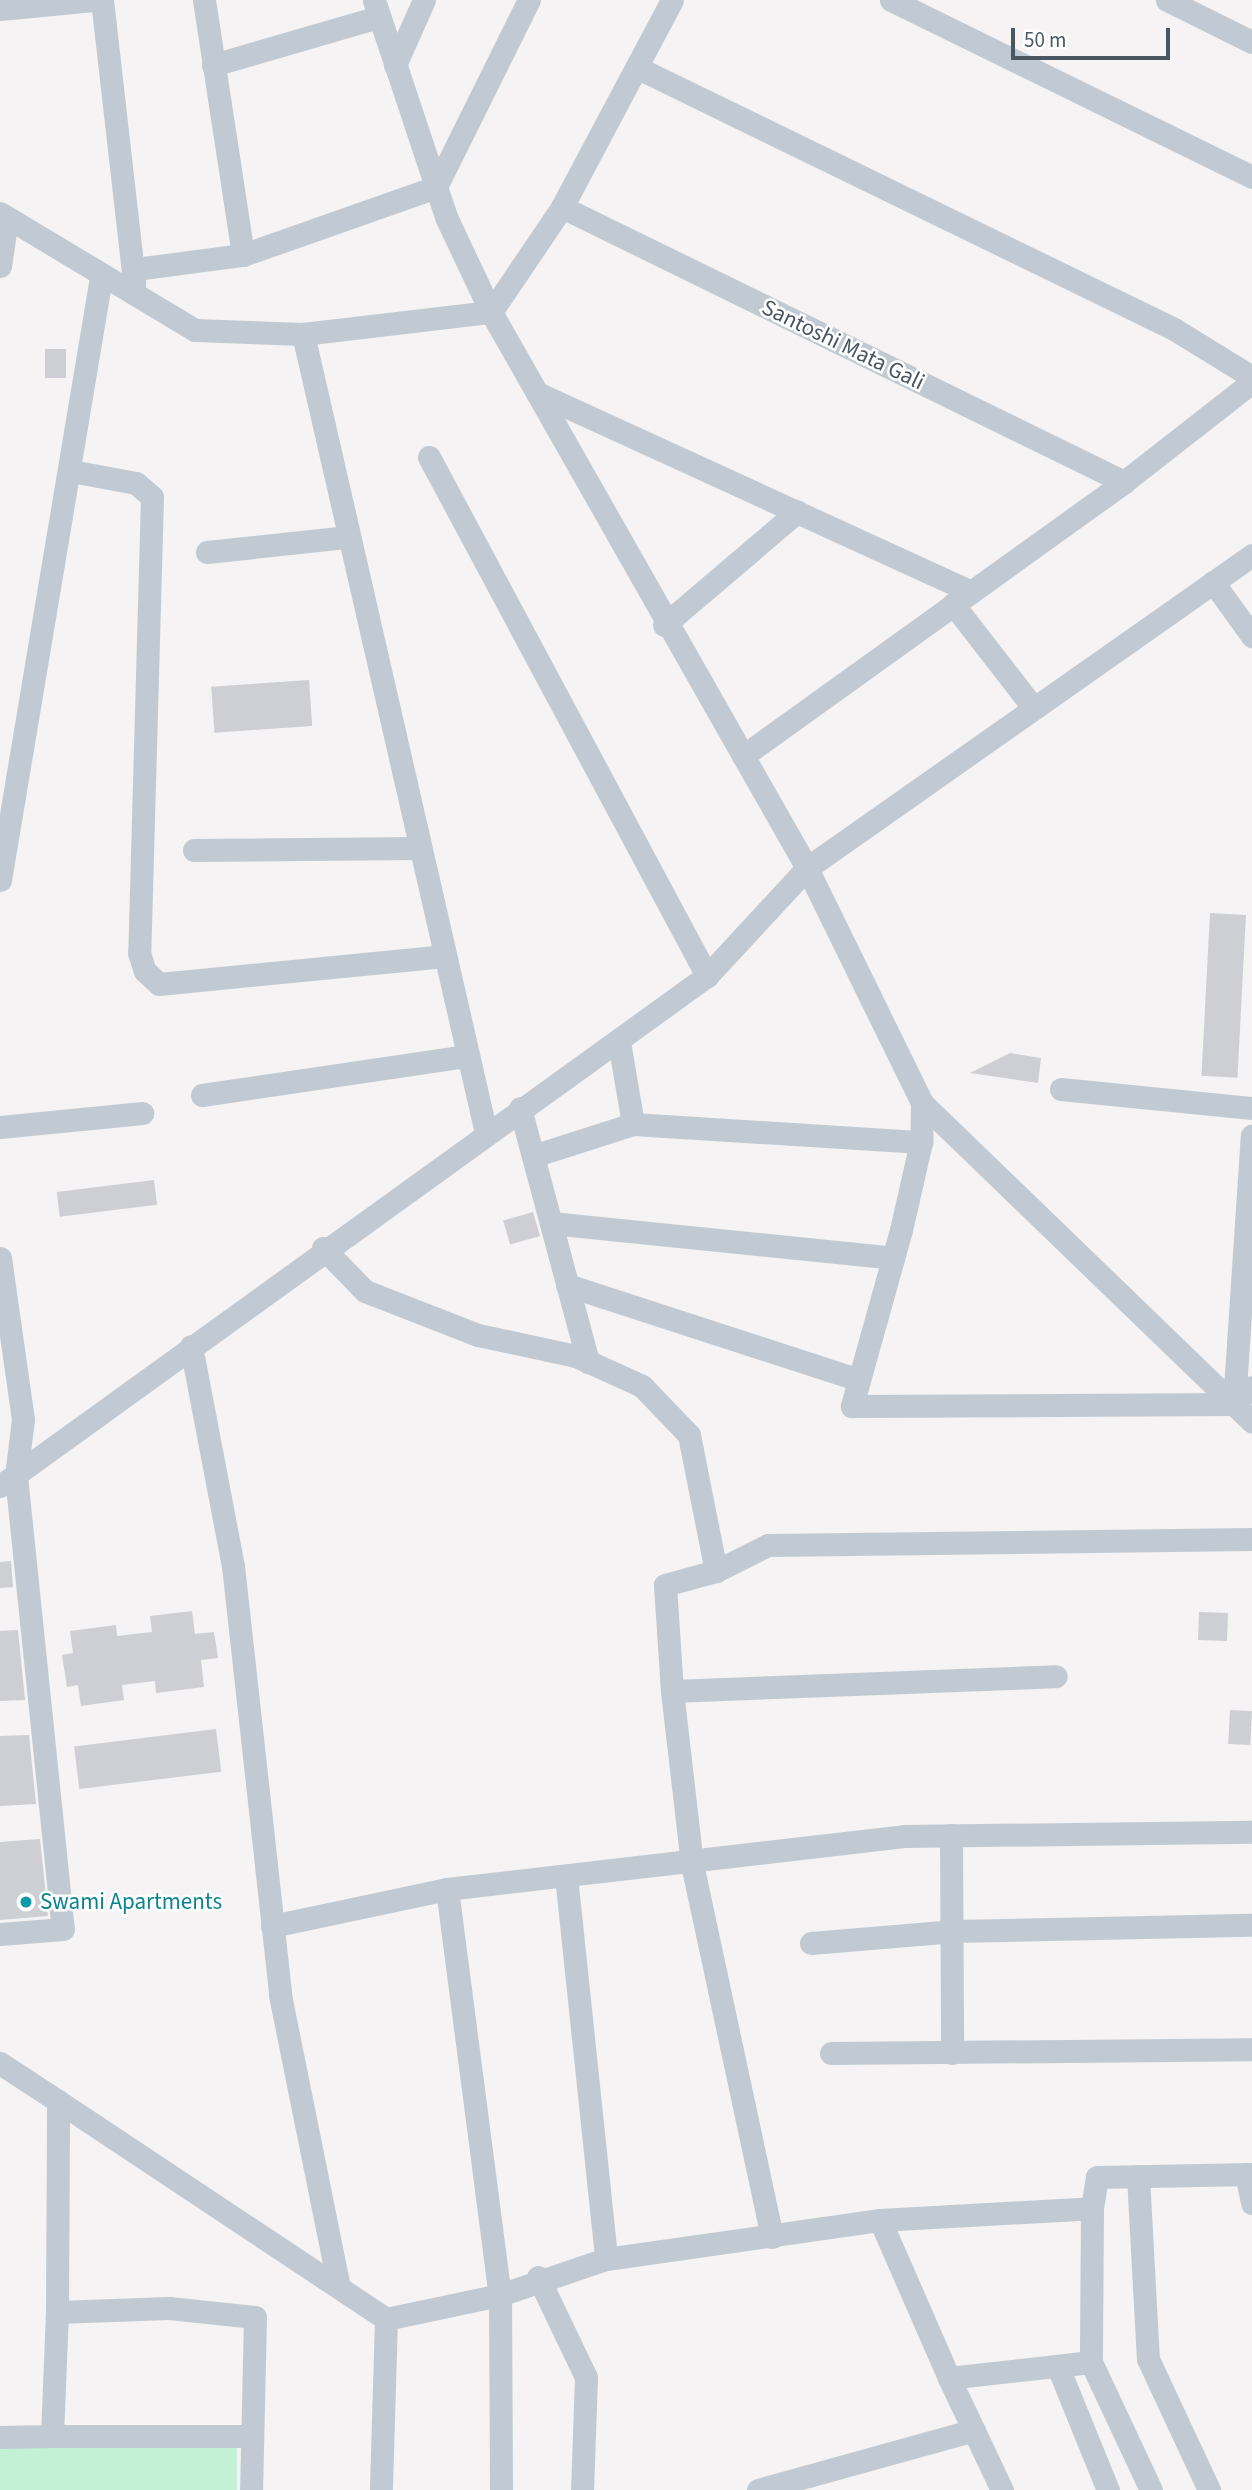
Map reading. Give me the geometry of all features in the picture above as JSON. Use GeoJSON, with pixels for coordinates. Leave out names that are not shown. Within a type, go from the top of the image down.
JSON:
{"type":"FeatureCollection","features":[{"type":"Feature","properties":{"kind":"street"},"geometry":{"type":"LineString","coordinates":[[0,9],[94,0]]}},
{"type":"Feature","properties":{"kind":"street"},"geometry":{"type":"LineString","coordinates":[[102,0],[135,269],[133,297]]}},
{"type":"Feature","properties":{"kind":"street"},"geometry":{"type":"LineString","coordinates":[[204,0],[243,255]]}},
{"type":"Feature","properties":{"kind":"street"},"geometry":{"type":"LineString","coordinates":[[395,65],[425,0]]}},
{"type":"Feature","properties":{"kind":"street"},"geometry":{"type":"LineString","coordinates":[[135,269],[243,255],[436,187],[529,0]]}},
{"type":"Feature","properties":{"kind":"street"},"geometry":{"type":"LineString","coordinates":[[0,267],[3,215],[133,297],[195,330],[303,334],[491,312],[562,207],[638,68],[671,0]]}},
{"type":"Feature","properties":{"kind":"street"},"geometry":{"type":"LineString","coordinates":[[891,0],[1252,177]]}},
{"type":"Feature","properties":{"kind":"street"},"geometry":{"type":"LineString","coordinates":[[1167,0],[1252,42]]}},
{"type":"Feature","properties":{"kind":"street"},"geometry":{"type":"LineString","coordinates":[[213,65],[376,8],[436,187],[491,312],[664,625],[807,868],[922,1103],[1252,1422]]}},
{"type":"Feature","properties":{"kind":"street"},"geometry":{"type":"LineString","coordinates":[[638,68],[1174,329],[1252,379],[1124,482],[743,757]]}},
{"type":"Feature","properties":{"kind":"street","name":"Santoshi Mata Gali"},"geometry":{"type":"LineString","coordinates":[[562,207],[1124,482]]}},
{"type":"Feature","properties":{"kind":"street"},"geometry":{"type":"LineString","coordinates":[[0,880],[71,471],[101,277]]}},
{"type":"Feature","properties":{"kind":"street"},"geometry":{"type":"LineString","coordinates":[[303,334],[417,848],[486,1133]]}},
{"type":"Feature","properties":{"kind":"street"},"geometry":{"type":"LineString","coordinates":[[537,393],[797,512],[962,597],[1033,707]]}},
{"type":"Feature","properties":{"kind":"street"},"geometry":{"type":"LineString","coordinates":[[429,457],[707,976]]}},
{"type":"Feature","properties":{"kind":"street"},"geometry":{"type":"LineString","coordinates":[[71,471],[136,483],[152,497],[139,953],[145,971],[159,984],[443,956]]}},
{"type":"Feature","properties":{"kind":"street"},"geometry":{"type":"LineString","coordinates":[[664,625],[797,512]]}},
{"type":"Feature","properties":{"kind":"street"},"geometry":{"type":"LineString","coordinates":[[207,552],[348,537]]}},
{"type":"Feature","properties":{"kind":"street"},"geometry":{"type":"LineString","coordinates":[[8,1481],[323,1248],[618,1042],[707,976],[807,868],[1252,555]]}},
{"type":"Feature","properties":{"kind":"street"},"geometry":{"type":"LineString","coordinates":[[1213,582],[1252,636]]}},
{"type":"Feature","properties":{"kind":"street"},"geometry":{"type":"LineString","coordinates":[[194,850],[417,848]]}},
{"type":"Feature","properties":{"kind":"street"},"geometry":{"type":"LineString","coordinates":[[618,1042],[633,1124]]}},
{"type":"Feature","properties":{"kind":"street"},"geometry":{"type":"LineString","coordinates":[[202,1095],[467,1056]]}},
{"type":"Feature","properties":{"kind":"street"},"geometry":{"type":"LineString","coordinates":[[1061,1089],[1252,1108]]}},
{"type":"Feature","properties":{"kind":"street"},"geometry":{"type":"LineString","coordinates":[[922,1103],[921,1142],[893,1258],[852,1406],[1234,1404],[1252,1387]]}},
{"type":"Feature","properties":{"kind":"street"},"geometry":{"type":"LineString","coordinates":[[520,1108],[588,1362]]}},
{"type":"Feature","properties":{"kind":"street"},"geometry":{"type":"LineString","coordinates":[[0,1127],[142,1113]]}},
{"type":"Feature","properties":{"kind":"street"},"geometry":{"type":"LineString","coordinates":[[533,1156],[633,1124],[921,1142]]}},
{"type":"Feature","properties":{"kind":"street"},"geometry":{"type":"LineString","coordinates":[[1234,1404],[1252,1136]]}},
{"type":"Feature","properties":{"kind":"street"},"geometry":{"type":"LineString","coordinates":[[551,1223],[893,1258]]}},
{"type":"Feature","properties":{"kind":"street"},"geometry":{"type":"LineString","coordinates":[[323,1248],[365,1291],[478,1335],[588,1362],[642,1386],[690,1436],[716,1571]]}},
{"type":"Feature","properties":{"kind":"street"},"geometry":{"type":"LineString","coordinates":[[0,1258],[23,1419],[8,1481],[63,1929],[0,1934]]}},
{"type":"Feature","properties":{"kind":"street"},"geometry":{"type":"LineString","coordinates":[[567,1285],[859,1380]]}},
{"type":"Feature","properties":{"kind":"street"},"geometry":{"type":"LineString","coordinates":[[191,1346],[233,1566],[272,1926],[339,2287]]}},
{"type":"Feature","properties":{"kind":"street"},"geometry":{"type":"LineString","coordinates":[[772,2237],[692,1864],[672,1691],[665,1585],[716,1571],[768,1545],[1252,1539]]}},
{"type":"Feature","properties":{"kind":"street"},"geometry":{"type":"LineString","coordinates":[[672,1691],[1056,1676]]}},
{"type":"Feature","properties":{"kind":"street"},"geometry":{"type":"LineString","coordinates":[[272,1926],[447,1889],[951,1835],[1252,1832]]}},
{"type":"Feature","properties":{"kind":"street"},"geometry":{"type":"LineString","coordinates":[[951,1835],[954,1931],[952,2053]]}},
{"type":"Feature","properties":{"kind":"street"},"geometry":{"type":"LineString","coordinates":[[566,1876],[606,2259]]}},
{"type":"Feature","properties":{"kind":"street"},"geometry":{"type":"LineString","coordinates":[[447,1889],[500,2295],[501,2490]]}},
{"type":"Feature","properties":{"kind":"street"},"geometry":{"type":"LineString","coordinates":[[811,1943],[954,1931],[1252,1925]]}},
{"type":"Feature","properties":{"kind":"street"},"geometry":{"type":"LineString","coordinates":[[831,2053],[1252,2049]]}},
{"type":"Feature","properties":{"kind":"street"},"geometry":{"type":"LineString","coordinates":[[0,2063],[386,2319],[500,2295],[538,2277],[606,2259],[880,2220],[1092,2208]]}},
{"type":"Feature","properties":{"kind":"street"},"geometry":{"type":"LineString","coordinates":[[52,2436],[57,2312],[58,2101]]}},
{"type":"Feature","properties":{"kind":"street"},"geometry":{"type":"LineString","coordinates":[[1150,2490],[1091,2362],[1092,2208],[1097,2177],[1249,2174],[1252,2203]]}},
{"type":"Feature","properties":{"kind":"street"},"geometry":{"type":"LineString","coordinates":[[1138,2176],[1148,2359],[1209,2490]]}},
{"type":"Feature","properties":{"kind":"street"},"geometry":{"type":"LineString","coordinates":[[880,2220],[949,2378],[1002,2490]]}},
{"type":"Feature","properties":{"kind":"street"},"geometry":{"type":"LineString","coordinates":[[538,2277],[586,2377],[582,2490]]}},
{"type":"Feature","properties":{"kind":"street"},"geometry":{"type":"LineString","coordinates":[[57,2312],[169,2308],[255,2317],[250,2436],[251,2490]]}},
{"type":"Feature","properties":{"kind":"street"},"geometry":{"type":"LineString","coordinates":[[381,2490],[386,2319]]}},
{"type":"Feature","properties":{"kind":"street"},"geometry":{"type":"LineString","coordinates":[[949,2378],[1091,2362]]}},
{"type":"Feature","properties":{"kind":"street"},"geometry":{"type":"LineString","coordinates":[[1058,2367],[1108,2490]]}},
{"type":"Feature","properties":{"kind":"street"},"geometry":{"type":"LineString","coordinates":[[758,2490],[974,2430]]}},
{"type":"Feature","properties":{"kind":"street"},"geometry":{"type":"LineString","coordinates":[[0,2437],[250,2436]]}},
{"type":"Feature","properties":{"kind":"green space"},"geometry":{"type":"Polygon","coordinates":[[[0,2446],[237,2446],[237,2490],[0,2490],[0,2446]]]}},
{"type":"Feature","properties":{"kind":"building"},"geometry":{"type":"Polygon","coordinates":[[[45,349],[66,349],[66,378],[45,378],[45,349]]]}},
{"type":"Feature","properties":{"kind":"building"},"geometry":{"type":"Polygon","coordinates":[[[309,680],[312,726],[214,733],[211,687],[309,680]]]}},
{"type":"Feature","properties":{"kind":"building"},"geometry":{"type":"Polygon","coordinates":[[[1210,913],[1246,915],[1237,1078],[1201,1076],[1210,913]]]}},
{"type":"Feature","properties":{"kind":"building"},"geometry":{"type":"Polygon","coordinates":[[[1010,1053],[1041,1058],[1038,1083],[970,1073],[1010,1053]]]}},
{"type":"Feature","properties":{"kind":"building"},"geometry":{"type":"Polygon","coordinates":[[[154,1180],[157,1205],[60,1217],[57,1192],[154,1180]]]}},
{"type":"Feature","properties":{"kind":"building"},"geometry":{"type":"Polygon","coordinates":[[[533,1212],[540,1236],[510,1245],[503,1221],[533,1212]]]}},
{"type":"Feature","properties":{"kind":"building"},"geometry":{"type":"Polygon","coordinates":[[[11,1561],[13,1587],[0,1588],[0,1562],[11,1561]]]}},
{"type":"Feature","properties":{"kind":"building"},"geometry":{"type":"Polygon","coordinates":[[[192,1611],[195,1634],[214,1632],[218,1658],[201,1660],[204,1687],[156,1693],[155,1681],[122,1685],[124,1700],[81,1706],[78,1685],[67,1687],[62,1655],[73,1653],[70,1631],[116,1625],[117,1636],[152,1632],[150,1616],[192,1611]]]}},
{"type":"Feature","properties":{"kind":"building"},"geometry":{"type":"Polygon","coordinates":[[[1199,1612],[1228,1613],[1227,1641],[1198,1640],[1199,1612]]]}},
{"type":"Feature","properties":{"kind":"building"},"geometry":{"type":"Polygon","coordinates":[[[18,1630],[25,1700],[0,1701],[0,1631],[18,1630]]]}},
{"type":"Feature","properties":{"kind":"building"},"geometry":{"type":"Polygon","coordinates":[[[1230,1710],[1252,1711],[1250,1745],[1228,1744],[1230,1710]]]}},
{"type":"Feature","properties":{"kind":"building"},"geometry":{"type":"Polygon","coordinates":[[[216,1729],[221,1772],[79,1789],[74,1746],[216,1729]]]}},
{"type":"Feature","properties":{"kind":"building"},"geometry":{"type":"Polygon","coordinates":[[[29,1735],[36,1804],[0,1806],[0,1736],[29,1735]]]}},
{"type":"Feature","properties":{"kind":"building"},"geometry":{"type":"Polygon","coordinates":[[[40,1839],[48,1916],[0,1920],[0,1842],[40,1839]]]}},
{"type":"Feature","properties":{"kind":"place","name":"Swami Apartments"},"geometry":{"type":"Point","coordinates":[26,1902]}}]}
